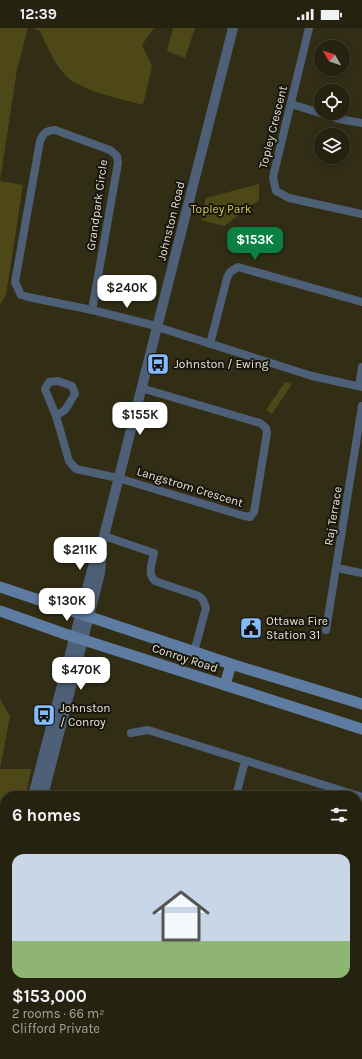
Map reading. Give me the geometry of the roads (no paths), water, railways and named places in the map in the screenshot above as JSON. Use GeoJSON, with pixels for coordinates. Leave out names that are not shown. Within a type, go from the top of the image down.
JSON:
{"type":"FeatureCollection","features":[{"type":"Feature","properties":{"kind":"main road","name":"Conroy Road"},"geometry":{"type":"LineString","coordinates":[[0,587],[231,664],[362,704]]}},
{"type":"Feature","properties":{"kind":"main road","name":"Conroy Road"},"geometry":{"type":"LineString","coordinates":[[0,611],[78,638],[362,729]]}},
{"type":"Feature","properties":{"kind":"main road"},"geometry":{"type":"LineString","coordinates":[[225,685],[231,664]]}},
{"type":"Feature","properties":{"kind":"street","name":"Johnston Road"},"geometry":{"type":"LineString","coordinates":[[34,791],[78,638],[100,572],[104,536],[118,478],[233,28]]}},
{"type":"Feature","properties":{"kind":"street","name":"Topley Crescent"},"geometry":{"type":"LineString","coordinates":[[309,28],[273,177],[276,191],[289,198],[362,214]]}},
{"type":"Feature","properties":{"kind":"street"},"geometry":{"type":"LineString","coordinates":[[291,104],[362,123]]}},
{"type":"Feature","properties":{"kind":"street","name":"Grandpark Circle"},"geometry":{"type":"LineString","coordinates":[[92,310],[118,163],[117,156],[110,150],[55,130],[48,131],[43,134],[40,141],[15,282],[21,295],[28,298],[92,310],[157,327],[312,376],[361,386]]}},
{"type":"Feature","properties":{"kind":"street"},"geometry":{"type":"LineString","coordinates":[[210,344],[227,278],[230,272],[238,267],[362,302]]}},
{"type":"Feature","properties":{"kind":"street"},"geometry":{"type":"LineString","coordinates":[[361,386],[362,367]]}},
{"type":"Feature","properties":{"kind":"street","name":"Langstrom Crescent"},"geometry":{"type":"LineString","coordinates":[[118,478],[244,516],[250,517],[254,512],[267,433],[266,428],[260,423],[141,388]]}},
{"type":"Feature","properties":{"kind":"street","name":"Raj Terrace"},"geometry":{"type":"LineString","coordinates":[[326,630],[362,406]]}},
{"type":"Feature","properties":{"kind":"street"},"geometry":{"type":"LineString","coordinates":[[56,416],[69,461],[76,469],[118,478]]}},
{"type":"Feature","properties":{"kind":"street"},"geometry":{"type":"LineString","coordinates":[[104,536],[154,553],[150,572],[151,578],[155,581],[199,596],[203,600],[206,608],[194,652]]}},
{"type":"Feature","properties":{"kind":"street"},"geometry":{"type":"LineString","coordinates":[[337,568],[362,573]]}},
{"type":"Feature","properties":{"kind":"street","name":"Johnston Road"},"geometry":{"type":"LineString","coordinates":[[44,791],[78,638]]}},
{"type":"Feature","properties":{"kind":"street"},"geometry":{"type":"LineString","coordinates":[[131,734],[148,730],[343,791]]}},
{"type":"Feature","properties":{"kind":"street"},"geometry":{"type":"LineString","coordinates":[[237,791],[245,761]]}},
{"type":"Feature","properties":{"kind":"street"},"geometry":{"type":"LineString","coordinates":[[330,787],[330,791]]}},
{"type":"Feature","properties":{"kind":"place","name":"Johnston / Ewing"},"geometry":{"type":"Point","coordinates":[158,364]}},
{"type":"Feature","properties":{"kind":"place","name":"Ottawa Fire Station 31"},"geometry":{"type":"Point","coordinates":[251,628]}},
{"type":"Feature","properties":{"kind":"place","name":"Johnston / Conroy"},"geometry":{"type":"Point","coordinates":[44,715]}},
{"type":"Feature","properties":{"kind":"park label","name":"Topley Park"},"geometry":{"type":"Point","coordinates":[221,209]}}]}
